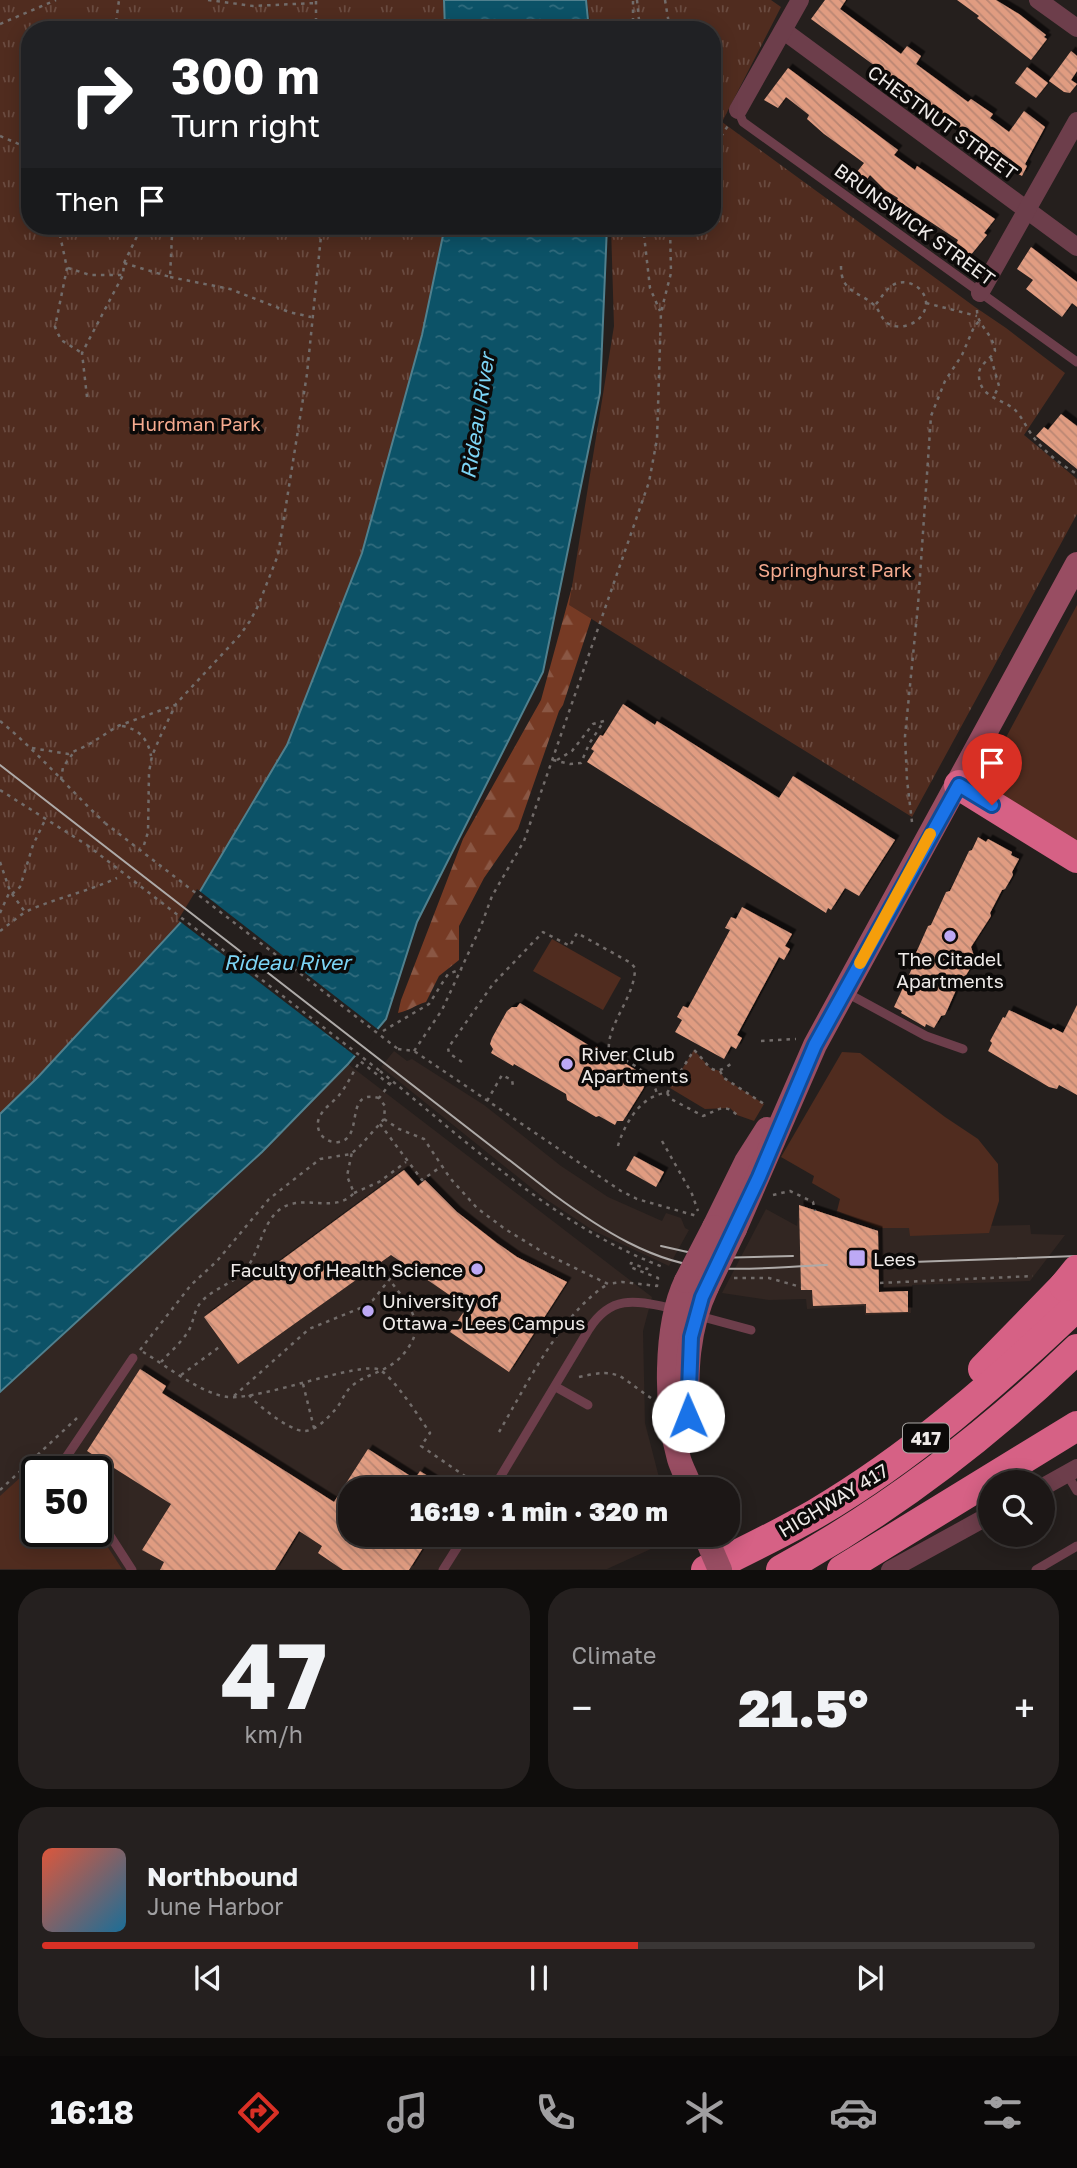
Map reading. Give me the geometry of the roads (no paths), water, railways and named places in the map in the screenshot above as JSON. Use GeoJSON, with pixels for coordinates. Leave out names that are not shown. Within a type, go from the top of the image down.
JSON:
{"type":"FeatureCollection","features":[{"type":"Feature","properties":{"kind":"highway"},"geometry":{"type":"LineString","coordinates":[[959,785],[1077,859]]}},
{"type":"Feature","properties":{"kind":"highway","name":"HIGHWAY 417"},"geometry":{"type":"LineString","coordinates":[[706,1570],[757,1545],[929,1418],[1073,1288]]}},
{"type":"Feature","properties":{"kind":"highway","name":"HIGHWAY 417"},"geometry":{"type":"LineString","coordinates":[[782,1570],[850,1529],[928,1476],[1008,1413],[1077,1349]]}},
{"type":"Feature","properties":{"kind":"highway"},"geometry":{"type":"LineString","coordinates":[[842,1570],[1077,1426]]}},
{"type":"Feature","properties":{"kind":"main road"},"geometry":{"type":"LineString","coordinates":[[687,1477],[679,1460],[671,1397],[670,1335],[686,1312],[717,1224],[746,1162],[806,1066],[923,835],[959,785],[1077,564]]}},
{"type":"Feature","properties":{"kind":"main road"},"geometry":{"type":"LineString","coordinates":[[717,1224],[752,1192],[806,1066]]}},
{"type":"Feature","properties":{"kind":"main road"},"geometry":{"type":"LineString","coordinates":[[686,1312],[691,1337],[687,1380],[691,1477]]}},
{"type":"Feature","properties":{"kind":"main road"},"geometry":{"type":"LineString","coordinates":[[710,1547],[720,1570]]}},
{"type":"Feature","properties":{"kind":"street"},"geometry":{"type":"LineString","coordinates":[[738,110],[800,0]]}},
{"type":"Feature","properties":{"kind":"street"},"geometry":{"type":"LineString","coordinates":[[1038,0],[1077,28]]}},
{"type":"Feature","properties":{"kind":"street","name":"CHESTNUT STREET"},"geometry":{"type":"LineString","coordinates":[[784,31],[1077,247]]}},
{"type":"Feature","properties":{"kind":"street"},"geometry":{"type":"LineString","coordinates":[[979,293],[1077,121]]}},
{"type":"Feature","properties":{"kind":"street"},"geometry":{"type":"LineString","coordinates":[[1055,1480],[1072,1471]]}},
{"type":"Feature","properties":{"kind":"street"},"geometry":{"type":"LineString","coordinates":[[890,1570],[978,1522]]}},
{"type":"Feature","properties":{"kind":"lane","name":"BRUNSWICK STREET"},"geometry":{"type":"LineString","coordinates":[[738,110],[743,121],[1077,362]]}},
{"type":"Feature","properties":{"kind":"lane"},"geometry":{"type":"LineString","coordinates":[[845,992],[926,1036],[963,1049]]}},
{"type":"Feature","properties":{"kind":"lane"},"geometry":{"type":"LineString","coordinates":[[501,1477],[597,1317],[608,1307],[621,1302],[655,1305],[751,1330]]}},
{"type":"Feature","properties":{"kind":"lane"},"geometry":{"type":"LineString","coordinates":[[67,1456],[133,1357]]}},
{"type":"Feature","properties":{"kind":"lane"},"geometry":{"type":"LineString","coordinates":[[556,1387],[587,1405]]}},
{"type":"Feature","properties":{"kind":"lane"},"geometry":{"type":"LineString","coordinates":[[1072,1471],[1077,1490]]}},
{"type":"Feature","properties":{"kind":"lane"},"geometry":{"type":"LineString","coordinates":[[112,1539],[132,1570]]}},
{"type":"Feature","properties":{"kind":"lane"},"geometry":{"type":"LineString","coordinates":[[1036,1570],[1077,1546]]}},
{"type":"Feature","properties":{"kind":"lane"},"geometry":{"type":"LineString","coordinates":[[443,1570],[457,1547]]}},
{"type":"Feature","properties":{"kind":"water"},"geometry":{"type":"Polygon","coordinates":[[[444,0],[586,0],[588,21],[445,21],[444,0]]]}},
{"type":"Feature","properties":{"kind":"water","name":"Rideau River"},"geometry":{"type":"Polygon","coordinates":[[[443,235],[607,235],[600,393],[543,672],[417,922],[386,1019],[348,1064],[262,1152],[0,1392],[0,1114],[38,1077],[183,920],[287,745],[362,553],[422,335],[443,235]]]}},
{"type":"Feature","properties":{"kind":"tram line"},"geometry":{"type":"LineString","coordinates":[[0,765],[553,1194],[608,1231],[648,1252],[691,1265],[741,1269],[827,1265]]}},
{"type":"Feature","properties":{"kind":"tram line"},"geometry":{"type":"LineString","coordinates":[[661,1246],[714,1258],[793,1256]]}},
{"type":"Feature","properties":{"kind":"tram line"},"geometry":{"type":"LineString","coordinates":[[912,1262],[1077,1256]]}},
{"type":"Feature","properties":{"kind":"place","name":"The Citadel Apartments"},"geometry":{"type":"Point","coordinates":[950,936]}},
{"type":"Feature","properties":{"kind":"place","name":"River Club Apartments"},"geometry":{"type":"Point","coordinates":[567,1064]}},
{"type":"Feature","properties":{"kind":"place","name":"Lees"},"geometry":{"type":"Point","coordinates":[857,1258]}},
{"type":"Feature","properties":{"kind":"place","name":"Faculty of Health Science"},"geometry":{"type":"Point","coordinates":[477,1269]}},
{"type":"Feature","properties":{"kind":"place","name":"University of Ottawa - Lees Campus"},"geometry":{"type":"Point","coordinates":[368,1311]}},
{"type":"Feature","properties":{"kind":"park label","name":"Hurdman Park"},"geometry":{"type":"Point","coordinates":[196,423]}},
{"type":"Feature","properties":{"kind":"park label","name":"Springhurst Park"},"geometry":{"type":"Point","coordinates":[835,569]}}]}
